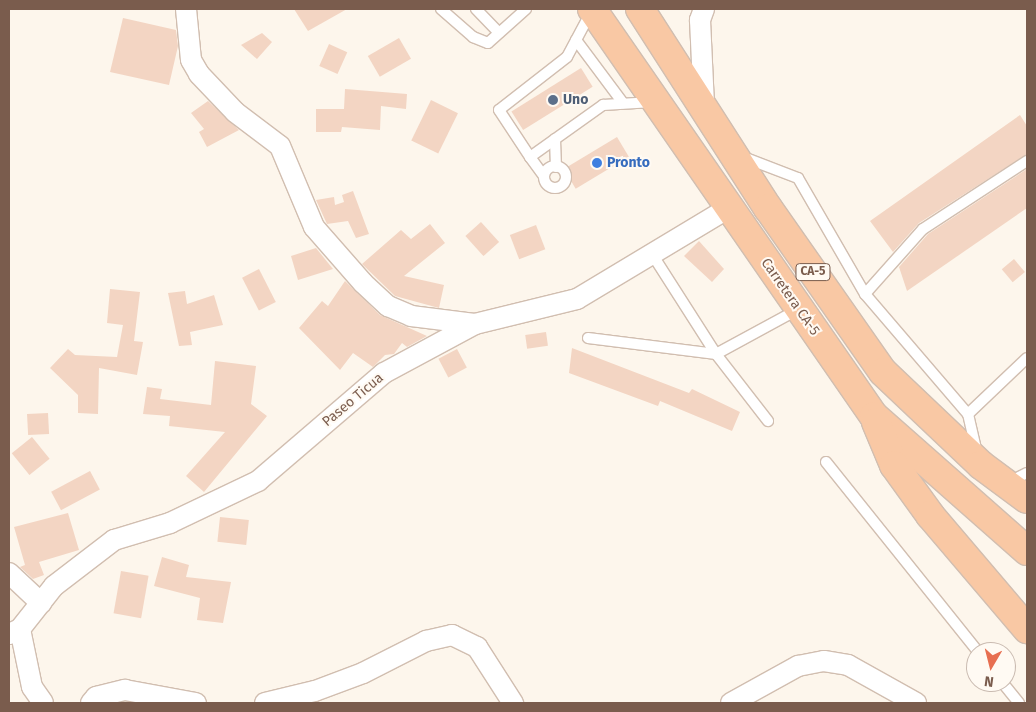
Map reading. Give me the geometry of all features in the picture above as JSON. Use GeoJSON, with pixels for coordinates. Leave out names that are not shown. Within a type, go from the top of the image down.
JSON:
{"type":"FeatureCollection","features":[{"type":"Feature","properties":{"kind":"highway","name":"Carretera CA-5"},"geometry":{"type":"LineString","coordinates":[[592,9],[657,101],[727,209],[874,416],[1027,551]]}},
{"type":"Feature","properties":{"kind":"highway","name":"CA-5"},"geometry":{"type":"LineString","coordinates":[[640,9],[734,154],[883,372],[981,465]]}},
{"type":"Feature","properties":{"kind":"highway"},"geometry":{"type":"LineString","coordinates":[[874,416],[894,465],[920,500],[1027,629]]}},
{"type":"Feature","properties":{"kind":"highway"},"geometry":{"type":"LineString","coordinates":[[981,465],[1025,482]]}},
{"type":"Feature","properties":{"kind":"street"},"geometry":{"type":"LineString","coordinates":[[186,9],[191,60],[199,74],[234,112],[280,146],[314,227],[363,283],[388,306],[411,316],[475,324]]}},
{"type":"Feature","properties":{"kind":"street"},"geometry":{"type":"LineString","coordinates":[[704,9],[700,20],[704,105]]}},
{"type":"Feature","properties":{"kind":"street","name":"Paseo Ticua"},"geometry":{"type":"LineString","coordinates":[[14,632],[54,586],[114,540],[170,523],[258,481],[384,373],[475,324],[576,299],[727,209]]}},
{"type":"Feature","properties":{"kind":"street"},"geometry":{"type":"LineString","coordinates":[[9,573],[41,603]]}},
{"type":"Feature","properties":{"kind":"street"},"geometry":{"type":"LineString","coordinates":[[14,632],[32,687],[43,703]]}},
{"type":"Feature","properties":{"kind":"street"},"geometry":{"type":"LineString","coordinates":[[265,703],[315,691],[364,673],[426,640],[452,635],[478,647],[513,703]]}},
{"type":"Feature","properties":{"kind":"street"},"geometry":{"type":"LineString","coordinates":[[731,703],[798,666],[824,661],[848,665],[916,703]]}},
{"type":"Feature","properties":{"kind":"street"},"geometry":{"type":"LineString","coordinates":[[91,703],[96,697],[125,690],[196,703]]}},
{"type":"Feature","properties":{"kind":"lane"},"geometry":{"type":"LineString","coordinates":[[441,9],[482,43],[499,33],[526,9]]}},
{"type":"Feature","properties":{"kind":"lane"},"geometry":{"type":"LineString","coordinates":[[476,9],[499,33]]}},
{"type":"Feature","properties":{"kind":"lane"},"geometry":{"type":"LineString","coordinates":[[556,167],[564,173],[560,187],[549,186],[499,110],[567,57],[592,9]]}},
{"type":"Feature","properties":{"kind":"lane"},"geometry":{"type":"LineString","coordinates":[[576,40],[623,103]]}},
{"type":"Feature","properties":{"kind":"lane"},"geometry":{"type":"LineString","coordinates":[[530,157],[603,105],[657,101]]}},
{"type":"Feature","properties":{"kind":"lane"},"geometry":{"type":"LineString","coordinates":[[555,139],[556,167]]}},
{"type":"Feature","properties":{"kind":"lane"},"geometry":{"type":"LineString","coordinates":[[734,154],[798,178],[865,294],[968,414],[981,465]]}},
{"type":"Feature","properties":{"kind":"lane"},"geometry":{"type":"LineString","coordinates":[[865,294],[923,229],[1027,161]]}},
{"type":"Feature","properties":{"kind":"lane"},"geometry":{"type":"LineString","coordinates":[[544,176],[556,167]]}},
{"type":"Feature","properties":{"kind":"lane"},"geometry":{"type":"LineString","coordinates":[[652,254],[716,354],[768,421]]}},
{"type":"Feature","properties":{"kind":"lane"},"geometry":{"type":"LineString","coordinates":[[588,338],[716,354],[799,309]]}},
{"type":"Feature","properties":{"kind":"lane"},"geometry":{"type":"LineString","coordinates":[[968,414],[1027,358]]}},
{"type":"Feature","properties":{"kind":"lane"},"geometry":{"type":"LineString","coordinates":[[826,462],[970,642]]}},
{"type":"Feature","properties":{"kind":"lane"},"geometry":{"type":"LineString","coordinates":[[1010,692],[1018,703]]}},
{"type":"Feature","properties":{"kind":"building"},"geometry":{"type":"Polygon","coordinates":[[[294,9],[347,9],[308,31],[294,9]]]}},
{"type":"Feature","properties":{"kind":"building"},"geometry":{"type":"Polygon","coordinates":[[[123,18],[176,30],[178,46],[169,85],[110,72],[123,18]]]}},
{"type":"Feature","properties":{"kind":"building"},"geometry":{"type":"Polygon","coordinates":[[[262,33],[272,42],[257,59],[241,45],[262,33]]]}},
{"type":"Feature","properties":{"kind":"building"},"geometry":{"type":"Polygon","coordinates":[[[399,38],[411,59],[380,77],[368,56],[399,38]]]}},
{"type":"Feature","properties":{"kind":"building"},"geometry":{"type":"Polygon","coordinates":[[[329,44],[347,52],[338,74],[319,66],[329,44]]]}},
{"type":"Feature","properties":{"kind":"building","name":"Uno"},"geometry":{"type":"Polygon","coordinates":[[[581,68],[593,87],[523,130],[511,111],[581,68]]]}},
{"type":"Feature","properties":{"kind":"building"},"geometry":{"type":"Polygon","coordinates":[[[345,89],[407,94],[406,109],[381,106],[380,130],[342,127],[341,132],[316,132],[316,109],[344,109],[345,89]]]}},
{"type":"Feature","properties":{"kind":"building"},"geometry":{"type":"Polygon","coordinates":[[[431,100],[458,113],[438,154],[411,140],[431,100]]]}},
{"type":"Feature","properties":{"kind":"building"},"geometry":{"type":"Polygon","coordinates":[[[208,101],[239,130],[207,147],[199,132],[204,129],[191,113],[208,101]]]}},
{"type":"Feature","properties":{"kind":"building"},"geometry":{"type":"Polygon","coordinates":[[[1020,115],[1027,126],[1027,154],[919,223],[893,252],[870,221],[1020,115]]]}},
{"type":"Feature","properties":{"kind":"building","name":"Pronto"},"geometry":{"type":"Polygon","coordinates":[[[617,137],[629,157],[576,189],[564,169],[617,137]]]}},
{"type":"Feature","properties":{"kind":"building"},"geometry":{"type":"Polygon","coordinates":[[[1027,169],[1027,208],[907,291],[899,267],[928,234],[1027,169]]]}},
{"type":"Feature","properties":{"kind":"building"},"geometry":{"type":"Polygon","coordinates":[[[353,191],[369,234],[356,238],[348,221],[327,224],[316,200],[334,197],[335,205],[344,202],[342,195],[353,191]]]}},
{"type":"Feature","properties":{"kind":"building"},"geometry":{"type":"Polygon","coordinates":[[[481,222],[499,242],[483,256],[465,236],[481,222]]]}},
{"type":"Feature","properties":{"kind":"building"},"geometry":{"type":"Polygon","coordinates":[[[430,224],[445,243],[404,276],[444,285],[439,308],[395,296],[362,264],[401,230],[411,239],[430,224]]]}},
{"type":"Feature","properties":{"kind":"building"},"geometry":{"type":"Polygon","coordinates":[[[536,225],[545,249],[519,259],[510,235],[536,225]]]}},
{"type":"Feature","properties":{"kind":"building"},"geometry":{"type":"Polygon","coordinates":[[[699,241],[724,269],[712,282],[684,256],[699,241]]]}},
{"type":"Feature","properties":{"kind":"building"},"geometry":{"type":"Polygon","coordinates":[[[316,248],[333,269],[298,280],[291,256],[316,248]]]}},
{"type":"Feature","properties":{"kind":"building"},"geometry":{"type":"Polygon","coordinates":[[[1014,259],[1025,272],[1013,282],[1002,269],[1014,259]]]}},
{"type":"Feature","properties":{"kind":"building"},"geometry":{"type":"Polygon","coordinates":[[[259,269],[276,302],[259,311],[242,278],[259,269]]]}},
{"type":"Feature","properties":{"kind":"building"},"geometry":{"type":"Polygon","coordinates":[[[345,281],[380,315],[427,336],[407,347],[402,343],[394,354],[385,355],[373,367],[353,353],[340,370],[299,328],[322,301],[328,306],[345,281]]]}},
{"type":"Feature","properties":{"kind":"building"},"geometry":{"type":"Polygon","coordinates":[[[110,289],[140,292],[134,341],[143,342],[137,375],[99,368],[98,414],[78,413],[78,395],[50,368],[68,349],[75,355],[117,357],[123,325],[107,323],[110,289]]]}},
{"type":"Feature","properties":{"kind":"building"},"geometry":{"type":"Polygon","coordinates":[[[185,291],[187,304],[214,295],[223,325],[190,332],[192,345],[179,346],[168,293],[185,291]]]}},
{"type":"Feature","properties":{"kind":"building"},"geometry":{"type":"Polygon","coordinates":[[[546,332],[548,346],[527,349],[525,335],[546,332]]]}},
{"type":"Feature","properties":{"kind":"building"},"geometry":{"type":"Polygon","coordinates":[[[572,348],[689,393],[692,389],[740,412],[732,431],[660,401],[658,406],[569,373],[572,348]]]}},
{"type":"Feature","properties":{"kind":"building"},"geometry":{"type":"Polygon","coordinates":[[[457,349],[467,368],[448,377],[438,359],[457,349]]]}},
{"type":"Feature","properties":{"kind":"building"},"geometry":{"type":"Polygon","coordinates":[[[215,361],[256,366],[251,404],[267,416],[204,492],[186,476],[225,432],[169,426],[170,416],[143,414],[147,387],[162,389],[160,399],[211,405],[215,361]]]}},
{"type":"Feature","properties":{"kind":"building"},"geometry":{"type":"Polygon","coordinates":[[[48,413],[49,434],[28,435],[27,414],[48,413]]]}},
{"type":"Feature","properties":{"kind":"building"},"geometry":{"type":"Polygon","coordinates":[[[32,437],[50,459],[29,475],[12,453],[32,437]]]}},
{"type":"Feature","properties":{"kind":"building"},"geometry":{"type":"Polygon","coordinates":[[[90,471],[100,490],[61,510],[51,492],[90,471]]]}},
{"type":"Feature","properties":{"kind":"building"},"geometry":{"type":"Polygon","coordinates":[[[68,513],[79,550],[39,562],[44,575],[33,579],[20,567],[25,565],[14,527],[68,513]]]}},
{"type":"Feature","properties":{"kind":"building"},"geometry":{"type":"Polygon","coordinates":[[[220,517],[249,520],[246,545],[217,542],[220,517]]]}},
{"type":"Feature","properties":{"kind":"building"},"geometry":{"type":"Polygon","coordinates":[[[162,557],[189,565],[186,577],[231,582],[223,623],[197,620],[200,598],[154,586],[162,557]]]}},
{"type":"Feature","properties":{"kind":"building"},"geometry":{"type":"Polygon","coordinates":[[[121,571],[149,576],[141,618],[114,613],[121,571]]]}},
{"type":"Feature","properties":{"kind":"place","name":"Uno"},"geometry":{"type":"Point","coordinates":[553,100]}},
{"type":"Feature","properties":{"kind":"place","name":"Pronto"},"geometry":{"type":"Point","coordinates":[597,163]}}]}
